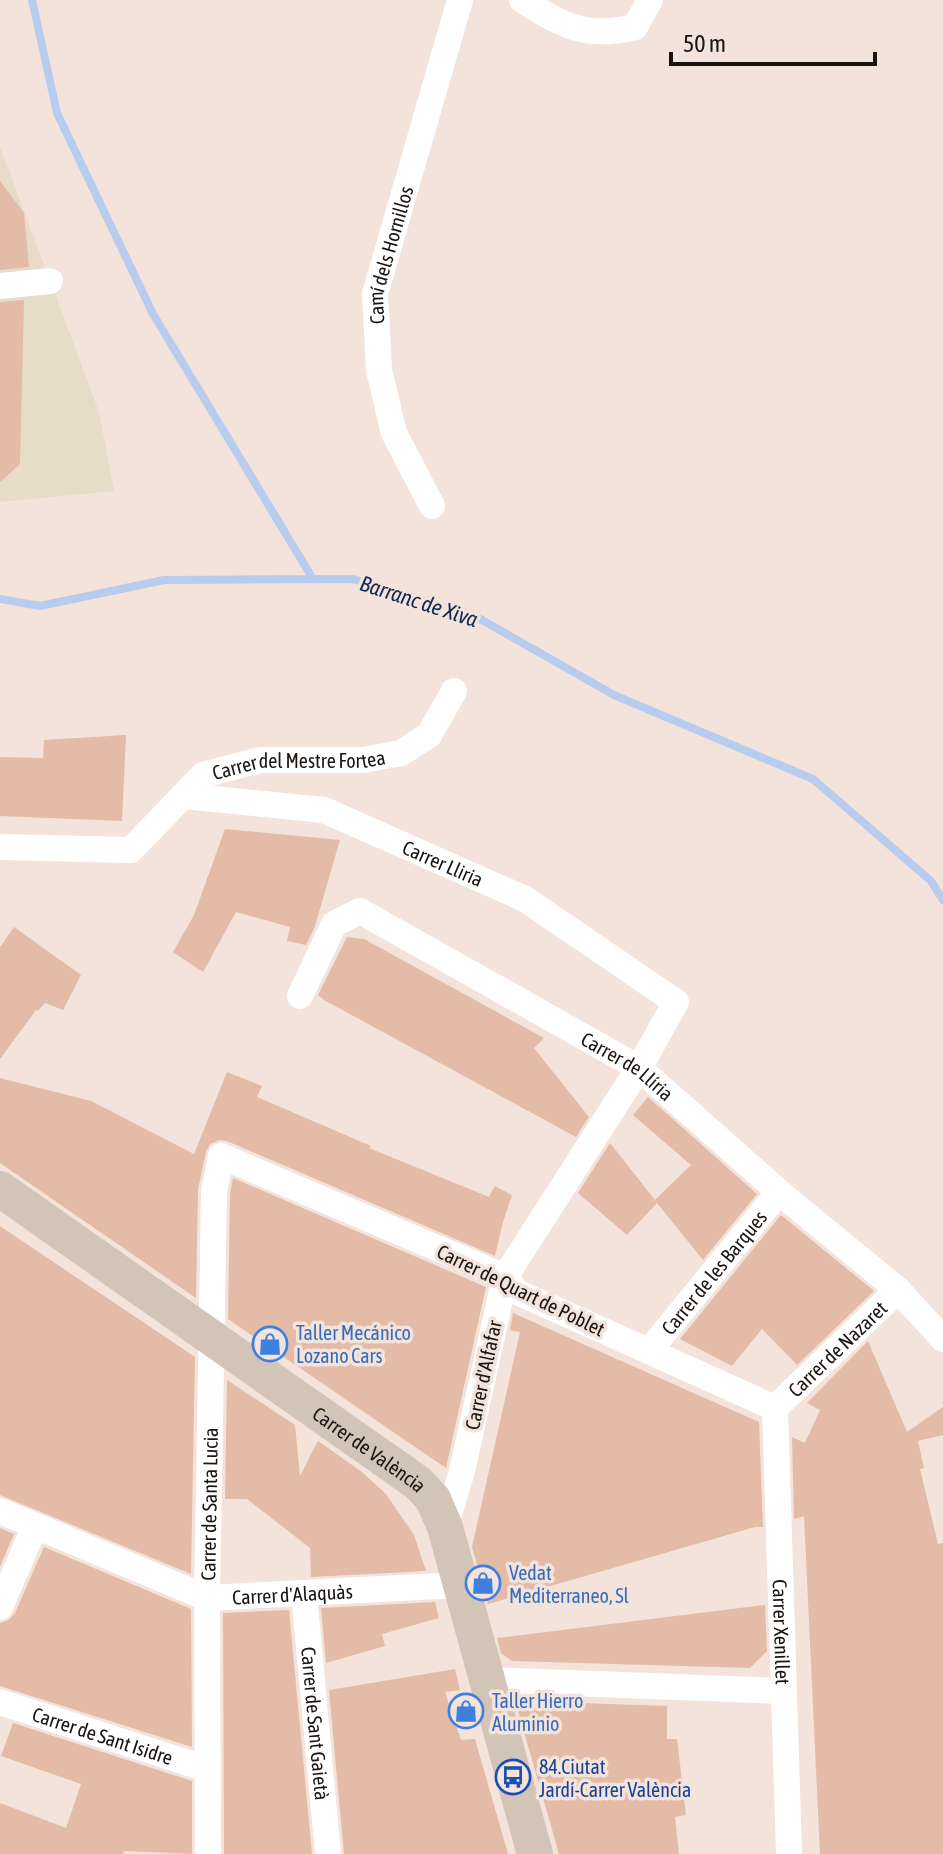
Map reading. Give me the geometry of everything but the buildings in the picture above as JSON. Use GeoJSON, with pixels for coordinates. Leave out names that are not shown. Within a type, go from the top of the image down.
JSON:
{"type":"FeatureCollection","features":[{"type":"Feature","properties":{"kind":"street","name":"Camí dels Hornillos"},"geometry":{"type":"LineString","coordinates":[[432,506],[394,433],[379,370],[375,294],[460,0]]}},
{"type":"Feature","properties":{"kind":"street"},"geometry":{"type":"LineString","coordinates":[[522,0],[578,30],[608,34],[635,27],[650,0]]}},
{"type":"Feature","properties":{"kind":"street"},"geometry":{"type":"LineString","coordinates":[[0,286],[50,281]]}},
{"type":"Feature","properties":{"kind":"street","name":"Carrer del Mestre Fortea"},"geometry":{"type":"LineString","coordinates":[[0,847],[131,850],[203,775],[260,760],[364,760],[401,753],[429,735],[454,691]]}},
{"type":"Feature","properties":{"kind":"street","name":"Carrer Lliria"},"geometry":{"type":"LineString","coordinates":[[183,796],[324,810],[525,899],[676,1002]]}},
{"type":"Feature","properties":{"kind":"street","name":"Carrer de Llíria"},"geometry":{"type":"LineString","coordinates":[[300,996],[334,924],[360,911],[639,1068],[779,1192],[898,1290],[943,1339]]}},
{"type":"Feature","properties":{"kind":"street","name":"Carrer d'Alfafar"},"geometry":{"type":"LineString","coordinates":[[445,1527],[462,1471],[505,1277],[639,1068],[676,1002]]}},
{"type":"Feature","properties":{"kind":"street","name":"Carrer de Quart de Poblet"},"geometry":{"type":"LineString","coordinates":[[221,1156],[505,1277],[517,1292],[775,1408]]}},
{"type":"Feature","properties":{"kind":"street","name":"Carrer de Santa Lucia"},"geometry":{"type":"LineString","coordinates":[[208,1854],[207,1598],[214,1192],[221,1156]]}},
{"type":"Feature","properties":{"kind":"street","name":"Carrer de València"},"geometry":{"type":"LineString","coordinates":[[0,1189],[418,1483],[433,1499],[445,1527],[535,1854]]}},
{"type":"Feature","properties":{"kind":"street","name":"Carrer de les Barques"},"geometry":{"type":"LineString","coordinates":[[649,1351],[779,1192]]}},
{"type":"Feature","properties":{"kind":"street","name":"Carrer de Nazaret"},"geometry":{"type":"LineString","coordinates":[[775,1408],[898,1290]]}},
{"type":"Feature","properties":{"kind":"street","name":"Carrer Xenillet"},"geometry":{"type":"LineString","coordinates":[[775,1408],[789,1854]]}},
{"type":"Feature","properties":{"kind":"street","name":"Carrer d'Alaquàs"},"geometry":{"type":"LineString","coordinates":[[0,1511],[207,1598],[459,1585]]}},
{"type":"Feature","properties":{"kind":"street"},"geometry":{"type":"LineString","coordinates":[[0,1607],[35,1526]]}},
{"type":"Feature","properties":{"kind":"street","name":"Carrer de Sant Gaietà"},"geometry":{"type":"LineString","coordinates":[[304,1594],[328,1854]]}},
{"type":"Feature","properties":{"kind":"street"},"geometry":{"type":"LineString","coordinates":[[487,1680],[783,1691]]}},
{"type":"Feature","properties":{"kind":"street","name":"Carrer de Sant Isidre"},"geometry":{"type":"LineString","coordinates":[[3,1711],[207,1769]]}},
{"type":"Feature","properties":{"kind":"shaded area"},"geometry":{"type":"Polygon","coordinates":[[[0,147],[99,412],[114,491],[0,502],[0,147]]]}},
{"type":"Feature","properties":{"kind":"waterway","name":"Barranc de Xiva"},"geometry":{"type":"LineString","coordinates":[[32,0],[57,113],[153,314],[313,579]]}},
{"type":"Feature","properties":{"kind":"waterway","name":"Barranc de Xiva"},"geometry":{"type":"LineString","coordinates":[[0,599],[40,606],[164,580],[353,579],[475,616],[614,695],[813,779],[931,881],[943,900]]}},
{"type":"Feature","properties":{"kind":"place","name":"Taller Mecánico Lozano Cars"},"geometry":{"type":"Point","coordinates":[270,1344]}},
{"type":"Feature","properties":{"kind":"place","name":"Vedat Mediterraneo, Sl"},"geometry":{"type":"Point","coordinates":[483,1583]}},
{"type":"Feature","properties":{"kind":"place","name":"Taller Hierro Aluminio"},"geometry":{"type":"Point","coordinates":[466,1711]}},
{"type":"Feature","properties":{"kind":"place","name":"84.Ciutat Jardí-Carrer València"},"geometry":{"type":"Point","coordinates":[513,1777]}}]}
